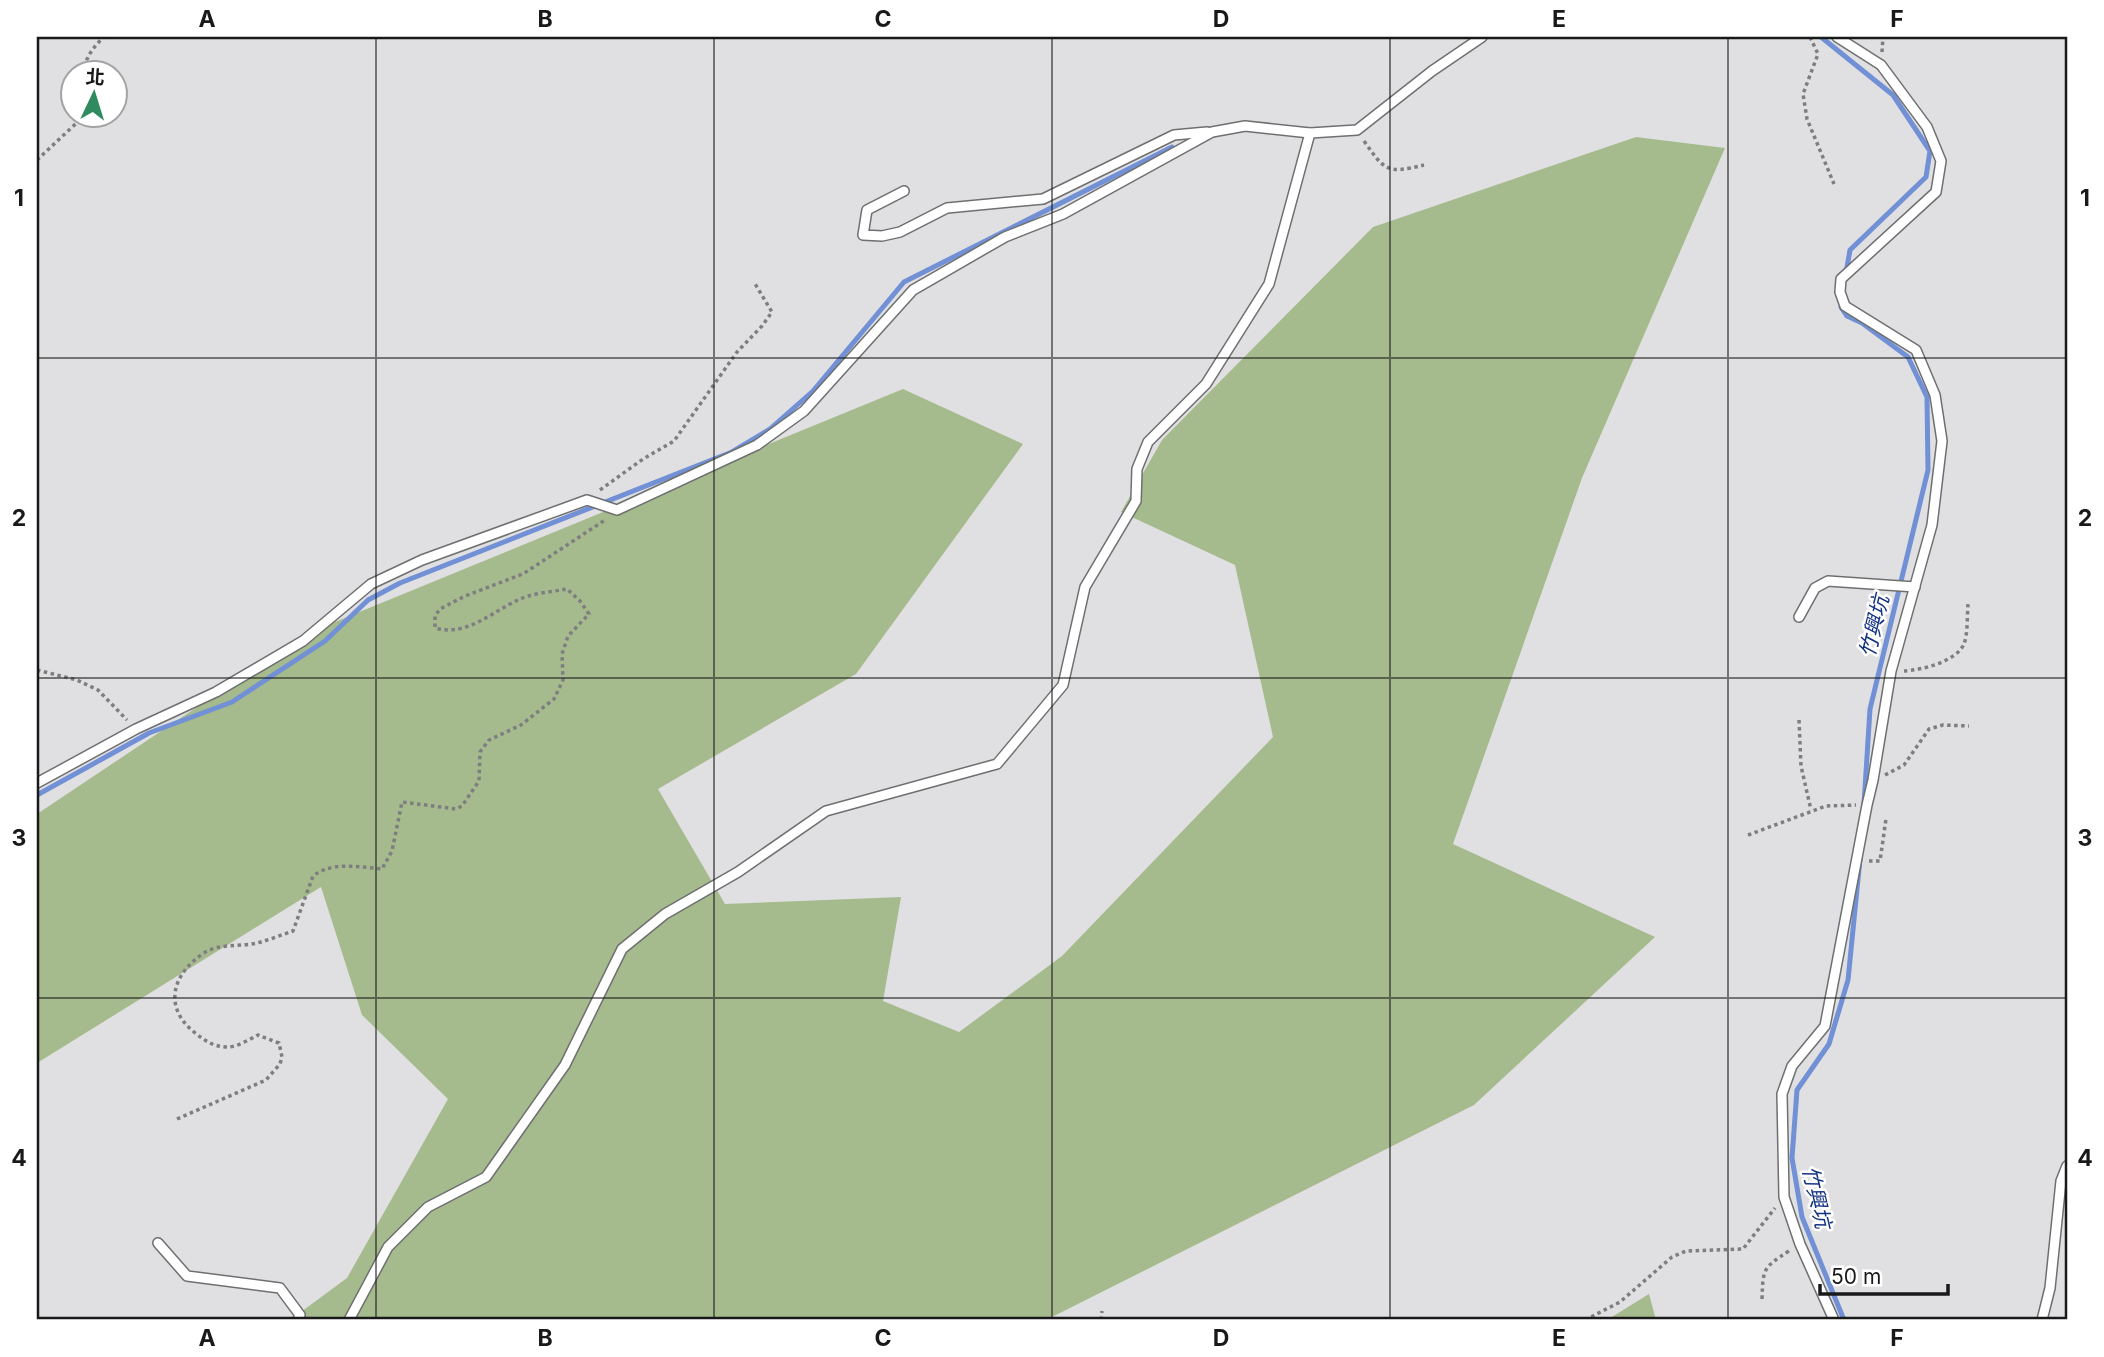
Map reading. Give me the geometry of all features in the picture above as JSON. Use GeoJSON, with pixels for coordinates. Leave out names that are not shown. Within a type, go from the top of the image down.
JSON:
{"type":"FeatureCollection","features":[{"type":"Feature","properties":{"kind":"lane"},"geometry":{"type":"LineString","coordinates":[[905,191],[867,209],[863,234],[881,236],[900,232],[947,208],[1043,200],[1174,135],[1245,126],[1310,133],[1357,130],[1432,71],[1482,37]]}},
{"type":"Feature","properties":{"kind":"lane"},"geometry":{"type":"LineString","coordinates":[[1834,1320],[1800,1244],[1784,1197],[1782,1094],[1792,1066],[1825,1027],[1873,780],[1891,671],[1932,525],[1942,441],[1935,395],[1916,350],[1845,306],[1840,287],[1842,279],[1936,192],[1941,161],[1927,127],[1881,65],[1838,37]]}},
{"type":"Feature","properties":{"kind":"lane"},"geometry":{"type":"LineString","coordinates":[[37,783],[136,729],[216,692],[303,641],[371,584],[422,560],[587,500],[617,510],[757,445],[804,411],[913,290],[1005,237],[1063,214],[1212,132]]}},
{"type":"Feature","properties":{"kind":"lane"},"geometry":{"type":"LineString","coordinates":[[349,1320],[388,1247],[428,1207],[486,1177],[565,1066],[622,949],[665,914],[738,872],[826,811],[997,764],[1063,685],[1085,587],[1136,501],[1137,469],[1148,442],[1206,384],[1269,284],[1310,133]]}},
{"type":"Feature","properties":{"kind":"lane"},"geometry":{"type":"LineString","coordinates":[[1799,617],[1815,588],[1828,581],[1915,587]]}},
{"type":"Feature","properties":{"kind":"lane"},"geometry":{"type":"LineString","coordinates":[[2042,1320],[2050,1288],[2061,1181],[2067,1166]]}},
{"type":"Feature","properties":{"kind":"lane"},"geometry":{"type":"LineString","coordinates":[[158,1243],[187,1276],[280,1288],[300,1315],[298,1320]]}},
{"type":"Feature","properties":{"kind":"path"},"geometry":{"type":"LineString","coordinates":[[86,60],[94,46],[104,37]]}},
{"type":"Feature","properties":{"kind":"path"},"geometry":{"type":"LineString","coordinates":[[1810,37],[1818,54],[1803,94],[1807,119],[1833,184]]}},
{"type":"Feature","properties":{"kind":"path"},"geometry":{"type":"LineString","coordinates":[[37,160],[69,130]]}},
{"type":"Feature","properties":{"kind":"path"},"geometry":{"type":"LineString","coordinates":[[1357,130],[1383,166],[1398,171],[1424,165]]}},
{"type":"Feature","properties":{"kind":"path"},"geometry":{"type":"LineString","coordinates":[[587,500],[643,459],[674,441],[737,352],[762,327],[772,312],[754,282]]}},
{"type":"Feature","properties":{"kind":"path"},"geometry":{"type":"LineString","coordinates":[[177,1119],[266,1080],[280,1064],[282,1057],[279,1043],[258,1035],[230,1047],[208,1043],[183,1023],[175,1009],[174,992],[191,964],[203,953],[214,948],[257,943],[293,931],[313,876],[320,870],[347,866],[382,869],[393,852],[402,802],[456,809],[462,806],[479,782],[481,752],[489,740],[521,725],[554,699],[563,680],[562,654],[568,636],[589,614],[567,589],[520,599],[468,627],[444,631],[435,628],[435,616],[440,609],[465,596],[523,574],[585,535],[617,510]]}},
{"type":"Feature","properties":{"kind":"path"},"geometry":{"type":"LineString","coordinates":[[1891,671],[1914,670],[1950,658],[1964,645],[1968,604]]}},
{"type":"Feature","properties":{"kind":"path"},"geometry":{"type":"LineString","coordinates":[[37,670],[77,680],[98,690],[136,729]]}},
{"type":"Feature","properties":{"kind":"path"},"geometry":{"type":"LineString","coordinates":[[1799,720],[1801,766],[1811,810]]}},
{"type":"Feature","properties":{"kind":"path"},"geometry":{"type":"LineString","coordinates":[[1873,780],[1904,765],[1929,729],[1943,725],[1969,726]]}},
{"type":"Feature","properties":{"kind":"path"},"geometry":{"type":"LineString","coordinates":[[1748,835],[1826,806],[1867,804]]}},
{"type":"Feature","properties":{"kind":"path"},"geometry":{"type":"LineString","coordinates":[[1856,861],[1880,861],[1886,820]]}},
{"type":"Feature","properties":{"kind":"path"},"geometry":{"type":"LineString","coordinates":[[1585,1320],[1620,1301],[1672,1257],[1686,1251],[1743,1249],[1784,1197]]}},
{"type":"Feature","properties":{"kind":"path"},"geometry":{"type":"LineString","coordinates":[[1762,1299],[1763,1273],[1772,1262],[1800,1244]]}},
{"type":"Feature","properties":{"kind":"path"},"geometry":{"type":"LineString","coordinates":[[1101,1320],[1102,1311]]}},
{"type":"Feature","properties":{"kind":"green space"},"geometry":{"type":"Polygon","coordinates":[[[1636,137],[1725,148],[1582,478],[1453,844],[1655,937],[1474,1105],[1046,1320],[290,1320],[347,1278],[448,1099],[362,1015],[321,887],[37,1063],[37,814],[308,633],[903,389],[1023,444],[856,674],[658,789],[725,904],[901,897],[883,1001],[959,1032],[1062,956],[1273,737],[1235,565],[1121,512],[1162,440],[1373,227],[1636,137]]]}},
{"type":"Feature","properties":{"kind":"green space"},"geometry":{"type":"Polygon","coordinates":[[[1649,1294],[1656,1320],[1607,1320],[1649,1294]]]}},
{"type":"Feature","properties":{"kind":"waterway","name":"竹興坑"},"geometry":{"type":"LineString","coordinates":[[1821,37],[1893,95],[1930,151],[1926,177],[1850,250],[1846,273]]}},
{"type":"Feature","properties":{"kind":"waterway"},"geometry":{"type":"LineString","coordinates":[[37,795],[149,733],[232,702],[325,641],[368,600],[400,583],[732,452],[770,429],[813,391],[904,282],[1172,147]]}},
{"type":"Feature","properties":{"kind":"waterway","name":"竹興坑"},"geometry":{"type":"LineString","coordinates":[[1841,307],[1847,316],[1862,323],[1908,357],[1927,397],[1928,470],[1870,709],[1864,804]]}},
{"type":"Feature","properties":{"kind":"waterway","name":"竹興坑"},"geometry":{"type":"LineString","coordinates":[[1844,1320],[1802,1217],[1792,1158],[1797,1090],[1829,1044],[1848,980],[1860,859]]}}]}
